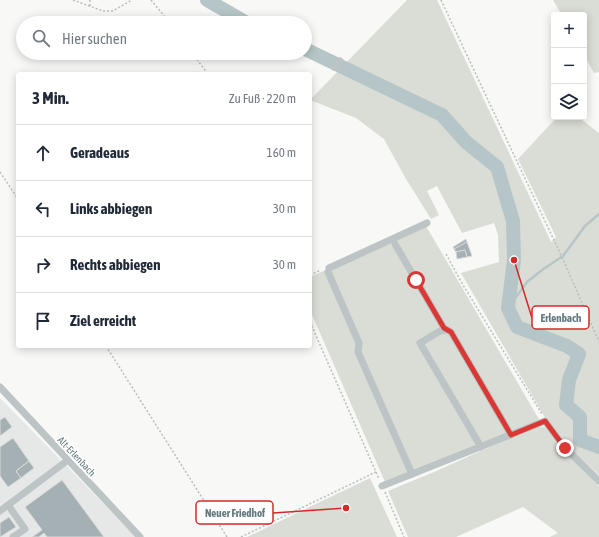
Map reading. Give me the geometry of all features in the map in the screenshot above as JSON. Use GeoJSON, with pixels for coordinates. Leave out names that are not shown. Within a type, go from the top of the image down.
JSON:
{"type":"FeatureCollection","features":[{"type":"Feature","properties":{"kind":"street"},"geometry":{"type":"LineString","coordinates":[[334,67],[340,61]]}},
{"type":"Feature","properties":{"kind":"street"},"geometry":{"type":"LineString","coordinates":[[412,474],[358,352],[359,343],[329,270],[427,223]]}},
{"type":"Feature","properties":{"kind":"street"},"geometry":{"type":"LineString","coordinates":[[395,244],[446,330],[451,332],[511,435]]}},
{"type":"Feature","properties":{"kind":"street"},"geometry":{"type":"LineString","coordinates":[[446,330],[440,331],[420,343],[481,447]]}},
{"type":"Feature","properties":{"kind":"street","name":"Alt-Erlenbach"},"geometry":{"type":"LineString","coordinates":[[0,387],[140,537]]}},
{"type":"Feature","properties":{"kind":"street"},"geometry":{"type":"LineString","coordinates":[[382,486],[545,421],[565,448],[599,481]]}},
{"type":"Feature","properties":{"kind":"street"},"geometry":{"type":"LineString","coordinates":[[0,511],[68,460]]}},
{"type":"Feature","properties":{"kind":"street"},"geometry":{"type":"LineString","coordinates":[[8,505],[25,529],[13,537]]}},
{"type":"Feature","properties":{"kind":"path"},"geometry":{"type":"LineString","coordinates":[[73,0],[103,11],[113,11],[132,0]]}},
{"type":"Feature","properties":{"kind":"path"},"geometry":{"type":"LineString","coordinates":[[90,0],[90,7]]}},
{"type":"Feature","properties":{"kind":"path"},"geometry":{"type":"LineString","coordinates":[[151,0],[164,16]]}},
{"type":"Feature","properties":{"kind":"path"},"geometry":{"type":"LineString","coordinates":[[441,0],[561,255],[599,342]]}},
{"type":"Feature","properties":{"kind":"path"},"geometry":{"type":"LineString","coordinates":[[197,60],[206,72]]}},
{"type":"Feature","properties":{"kind":"path"},"geometry":{"type":"LineString","coordinates":[[0,172],[16,196]]}},
{"type":"Feature","properties":{"kind":"path"},"geometry":{"type":"LineString","coordinates":[[446,254],[462,285],[545,421]]}},
{"type":"Feature","properties":{"kind":"path"},"geometry":{"type":"LineString","coordinates":[[312,274],[329,270]]}},
{"type":"Feature","properties":{"kind":"path"},"geometry":{"type":"LineString","coordinates":[[312,327],[404,537]]}},
{"type":"Feature","properties":{"kind":"path"},"geometry":{"type":"LineString","coordinates":[[107,348],[227,537]]}},
{"type":"Feature","properties":{"kind":"path"},"geometry":{"type":"LineString","coordinates":[[241,537],[376,472]]}},
{"type":"Feature","properties":{"kind":"shaded area"},"geometry":{"type":"Polygon","coordinates":[[[407,0],[437,0],[551,242],[556,237],[518,159],[554,120],[582,120],[599,133],[599,475],[568,447],[547,421],[461,273],[499,262],[498,235],[494,223],[462,233],[437,186],[427,191],[439,215],[431,219],[406,179],[384,139],[356,118],[312,101],[312,98],[407,0]]]}},
{"type":"Feature","properties":{"kind":"shaded area"},"geometry":{"type":"Polygon","coordinates":[[[553,0],[599,0],[599,72],[594,73],[587,60],[587,12],[560,12],[553,0]]]}},
{"type":"Feature","properties":{"kind":"shaded area"},"geometry":{"type":"Polygon","coordinates":[[[426,226],[540,421],[385,482],[312,315],[312,276],[426,226]]]}},
{"type":"Feature","properties":{"kind":"shaded area"},"geometry":{"type":"Polygon","coordinates":[[[0,398],[55,454],[136,537],[0,537],[0,398]]]}},
{"type":"Feature","properties":{"kind":"shaded area"},"geometry":{"type":"Polygon","coordinates":[[[534,427],[545,427],[566,453],[599,486],[599,537],[550,537],[558,533],[523,507],[456,537],[408,537],[388,491],[534,427]]]}},
{"type":"Feature","properties":{"kind":"shaded area"},"geometry":{"type":"Polygon","coordinates":[[[370,478],[397,537],[247,537],[370,478]]]}},
{"type":"Feature","properties":{"kind":"building"},"geometry":{"type":"Polygon","coordinates":[[[466,239],[467,242],[454,249],[453,247],[466,239]]]}},
{"type":"Feature","properties":{"kind":"building"},"geometry":{"type":"Polygon","coordinates":[[[467,242],[472,256],[467,257],[465,250],[456,252],[454,249],[467,242]]]}},
{"type":"Feature","properties":{"kind":"building"},"geometry":{"type":"Polygon","coordinates":[[[465,250],[467,257],[457,259],[456,252],[465,250]]]}},
{"type":"Feature","properties":{"kind":"building"},"geometry":{"type":"Polygon","coordinates":[[[5,417],[12,427],[0,436],[0,420],[5,417]]]}},
{"type":"Feature","properties":{"kind":"building"},"geometry":{"type":"Polygon","coordinates":[[[13,438],[29,461],[16,471],[21,478],[8,487],[0,476],[0,447],[13,438]]]}},
{"type":"Feature","properties":{"kind":"building"},"geometry":{"type":"Polygon","coordinates":[[[29,461],[34,468],[21,478],[16,471],[29,461]]]}},
{"type":"Feature","properties":{"kind":"building"},"geometry":{"type":"Polygon","coordinates":[[[62,480],[104,537],[47,537],[44,533],[39,537],[32,537],[42,530],[25,507],[62,480]]]}},
{"type":"Feature","properties":{"kind":"building"},"geometry":{"type":"Polygon","coordinates":[[[9,517],[16,527],[0,537],[0,523],[9,517]]]}},
{"type":"Feature","properties":{"kind":"waterway"},"geometry":{"type":"LineString","coordinates":[[207,0],[235,16]]}},
{"type":"Feature","properties":{"kind":"waterway"},"geometry":{"type":"LineString","coordinates":[[312,52],[442,115],[466,142],[497,167],[513,221],[514,260],[508,308],[517,327],[567,346],[579,354],[569,380],[566,405],[580,417],[580,440],[599,447]]}},
{"type":"Feature","properties":{"kind":"waterway"},"geometry":{"type":"LineString","coordinates":[[508,308],[527,282],[563,256],[585,226],[599,214]]}},
{"type":"Feature","properties":{"kind":"place","name":"Erlenbach"},"geometry":{"type":"Point","coordinates":[514,260]}},
{"type":"Feature","properties":{"kind":"place","name":"Neuer Friedhof"},"geometry":{"type":"Point","coordinates":[346,508]}},
{"type":"Feature","properties":{"kind":"route"},"geometry":{"type":"LineString","coordinates":[[416,280],[444,328],[451,332],[511,435],[545,421],[565,448]]}}]}
